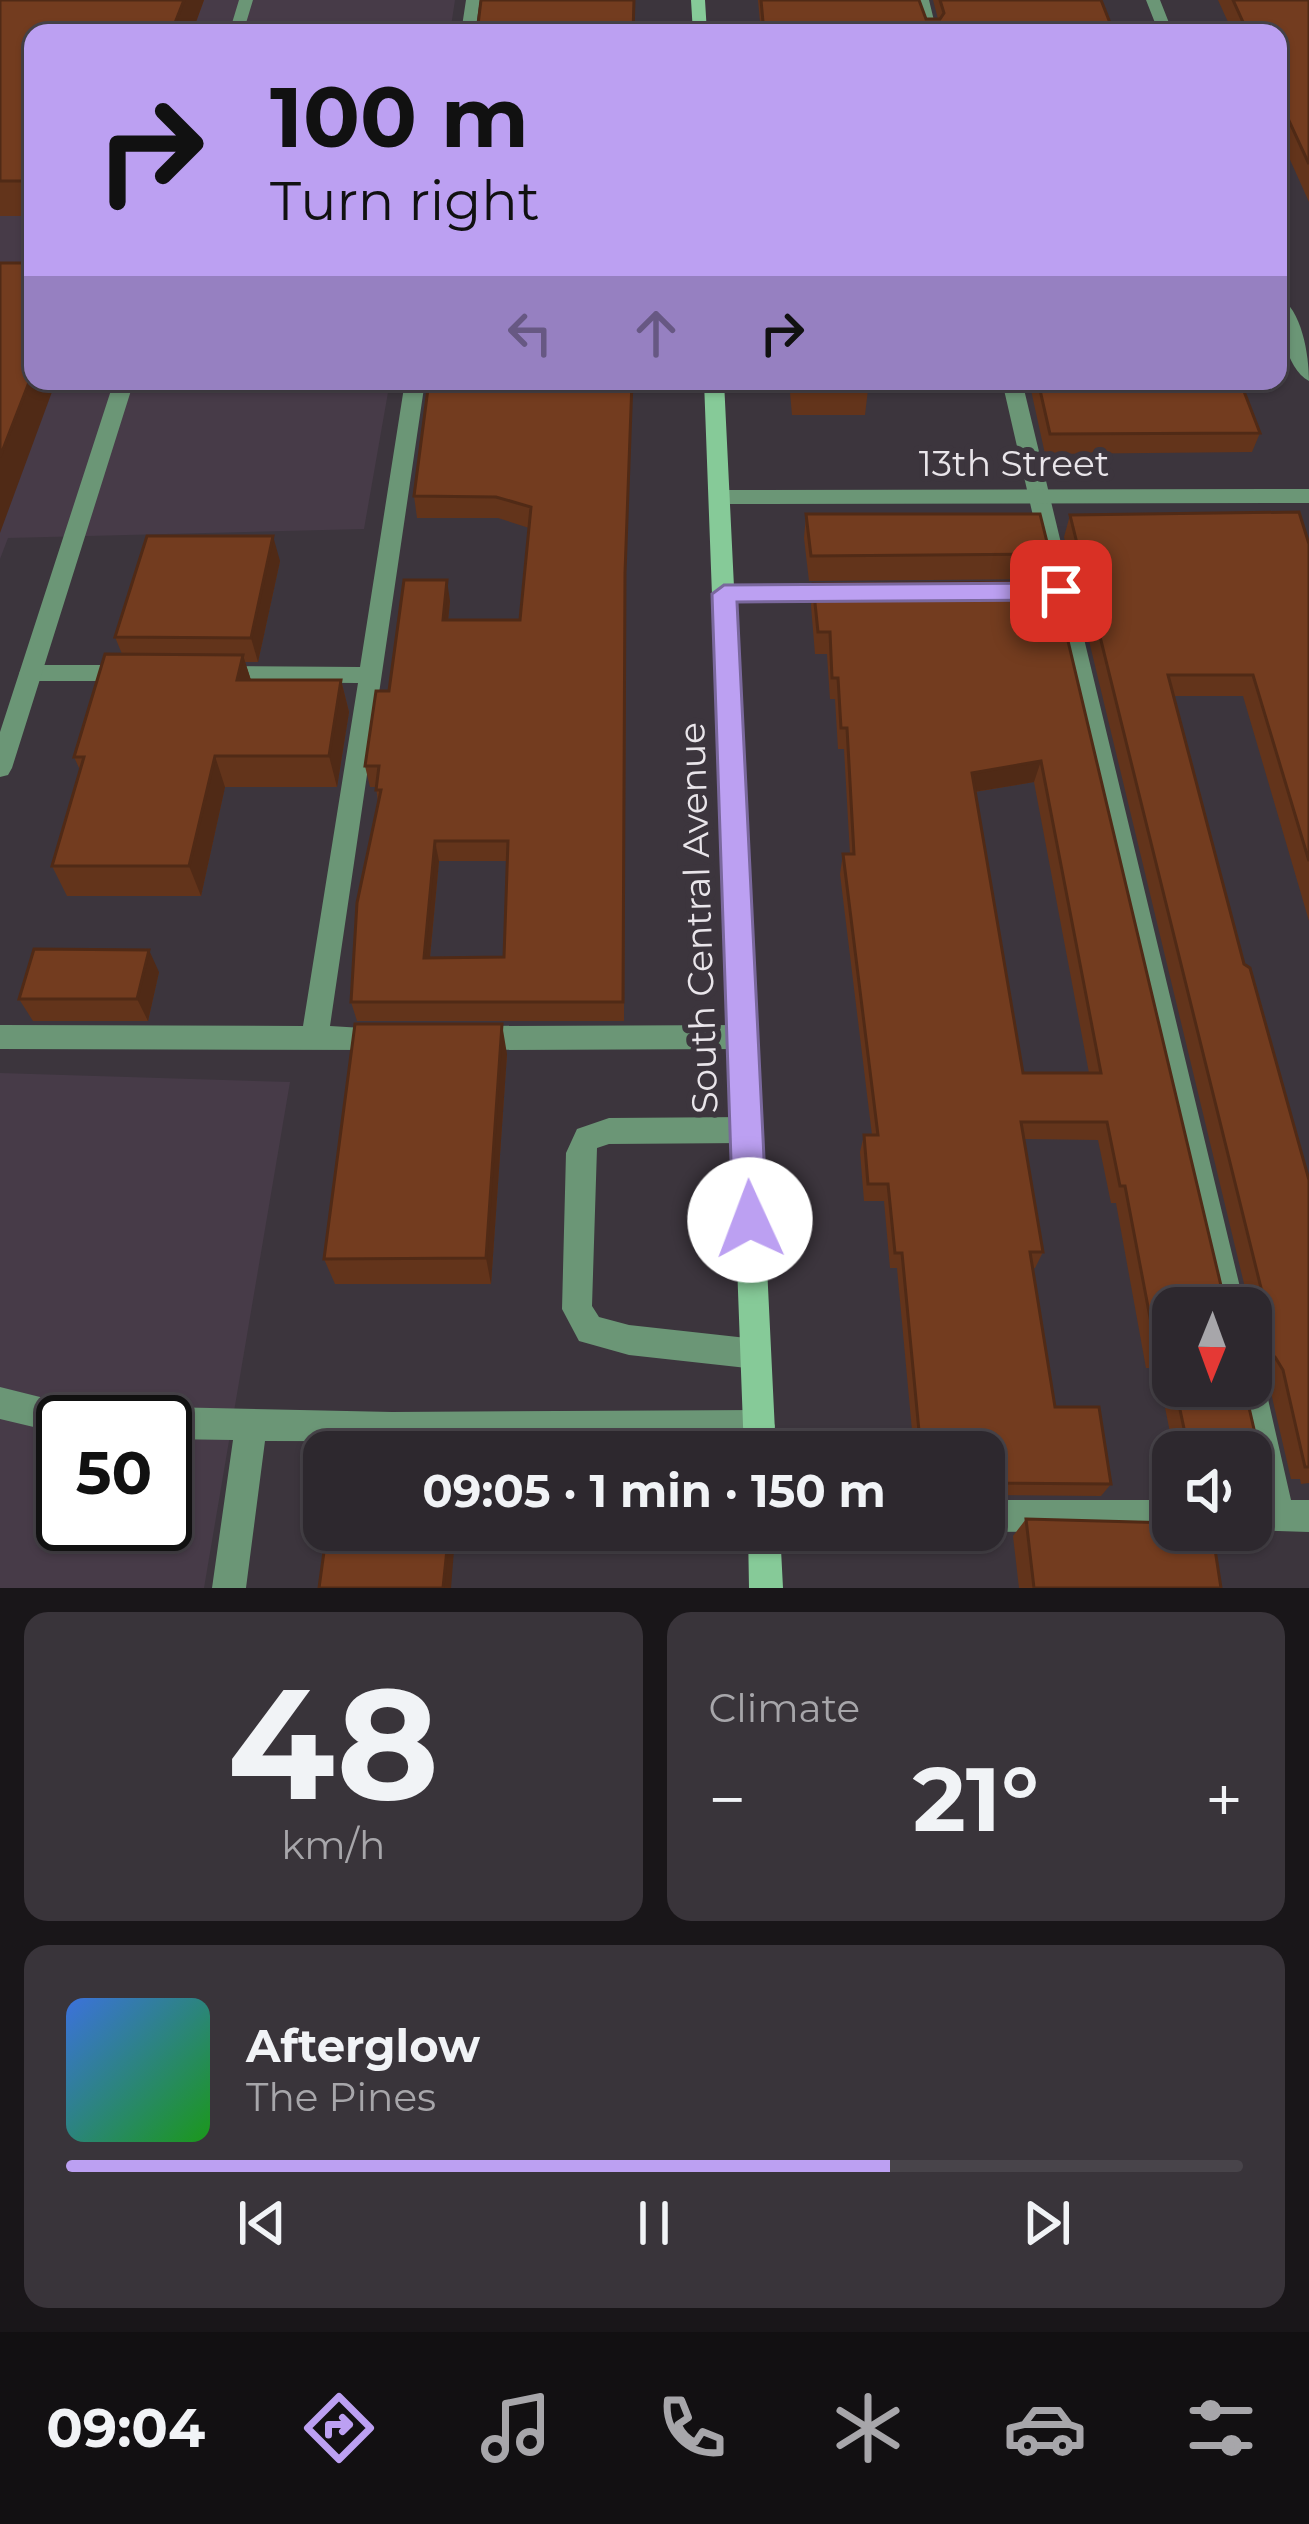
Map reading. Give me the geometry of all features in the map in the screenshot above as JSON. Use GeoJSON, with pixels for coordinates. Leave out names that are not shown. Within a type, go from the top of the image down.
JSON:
{"type":"FeatureCollection","features":[{"type":"Feature","properties":{"kind":"main road","name":"South Central Avenue"},"geometry":{"type":"LineString","coordinates":[[714,390],[759,1431]]}},
{"type":"Feature","properties":{"kind":"main road"},"geometry":{"type":"LineString","coordinates":[[765,1551],[766,1588]]}},
{"type":"Feature","properties":{"kind":"street"},"geometry":{"type":"LineString","coordinates":[[1287,322],[1309,375]]}},
{"type":"Feature","properties":{"kind":"street"},"geometry":{"type":"LineString","coordinates":[[0,768],[121,390]]}},
{"type":"Feature","properties":{"kind":"street"},"geometry":{"type":"LineString","coordinates":[[315,1038],[414,390]]}},
{"type":"Feature","properties":{"kind":"street"},"geometry":{"type":"LineString","coordinates":[[1014,390],[1039,496],[1050,591],[1225,1287]]}},
{"type":"Feature","properties":{"kind":"street","name":"13th Street"},"geometry":{"type":"LineString","coordinates":[[719,497],[1309,496]]}},
{"type":"Feature","properties":{"kind":"street"},"geometry":{"type":"LineString","coordinates":[[724,594],[876,593]]}},
{"type":"Feature","properties":{"kind":"street"},"geometry":{"type":"LineString","coordinates":[[30,673],[157,674]]}},
{"type":"Feature","properties":{"kind":"street"},"geometry":{"type":"LineString","coordinates":[[204,674],[370,675]]}},
{"type":"Feature","properties":{"kind":"street"},"geometry":{"type":"LineString","coordinates":[[0,1037],[410,1038]]}},
{"type":"Feature","properties":{"kind":"street"},"geometry":{"type":"LineString","coordinates":[[458,1038],[742,1037]]}},
{"type":"Feature","properties":{"kind":"street"},"geometry":{"type":"LineString","coordinates":[[746,1130],[609,1131],[587,1138],[580,1153],[577,1309],[590,1330],[609,1335],[756,1354]]}},
{"type":"Feature","properties":{"kind":"street"},"geometry":{"type":"LineString","coordinates":[[0,1403],[36,1412]]}},
{"type":"Feature","properties":{"kind":"street"},"geometry":{"type":"LineString","coordinates":[[1254,1407],[1280,1516]]}},
{"type":"Feature","properties":{"kind":"street"},"geometry":{"type":"LineString","coordinates":[[192,1423],[488,1431]]}},
{"type":"Feature","properties":{"kind":"street"},"geometry":{"type":"LineString","coordinates":[[229,1588],[251,1424]]}},
{"type":"Feature","properties":{"kind":"street"},"geometry":{"type":"LineString","coordinates":[[1005,1516],[1152,1516]]}},
{"type":"Feature","properties":{"kind":"shaded area"},"geometry":{"type":"Polygon","coordinates":[[[0,0],[455,0],[451,24],[24,24],[24,390],[388,390],[364,529],[8,538],[0,559],[0,0]]]}},
{"type":"Feature","properties":{"kind":"shaded area"},"geometry":{"type":"Polygon","coordinates":[[[0,1073],[290,1082],[204,1588],[0,1588],[0,1073]]]}},
{"type":"Feature","properties":{"kind":"building"},"geometry":{"type":"Polygon","coordinates":[[[0,0],[184,0],[175,24],[24,24],[24,181],[0,181],[0,0]]]}},
{"type":"Feature","properties":{"kind":"building"},"geometry":{"type":"Polygon","coordinates":[[[481,0],[634,0],[633,24],[478,24],[481,0]]]}},
{"type":"Feature","properties":{"kind":"building"},"geometry":{"type":"Polygon","coordinates":[[[761,0],[919,0],[926,19],[940,19],[944,13],[940,0],[1101,0],[1110,24],[763,24],[761,0]]]}},
{"type":"Feature","properties":{"kind":"building"},"geometry":{"type":"Polygon","coordinates":[[[1233,0],[1309,0],[1309,164],[1287,116],[1287,24],[1244,24],[1233,0]]]}},
{"type":"Feature","properties":{"kind":"building"},"geometry":{"type":"Polygon","coordinates":[[[0,263],[24,263],[26,390],[0,457],[0,263]]]}},
{"type":"Feature","properties":{"kind":"building"},"geometry":{"type":"Polygon","coordinates":[[[428,390],[632,390],[625,573],[623,1002],[351,1002],[357,903],[381,790],[376,790],[379,766],[365,766],[376,691],[389,691],[404,580],[447,580],[443,620],[520,620],[531,507],[496,497],[414,496],[428,390]],[[435,841],[424,958],[504,957],[508,841],[435,841]]]}},
{"type":"Feature","properties":{"kind":"building"},"geometry":{"type":"Polygon","coordinates":[[[1040,390],[1243,390],[1260,433],[1050,434],[1040,390]]]}},
{"type":"Feature","properties":{"kind":"building"},"geometry":{"type":"Polygon","coordinates":[[[1299,512],[1309,544],[1309,861],[1253,675],[1168,675],[1244,964],[1250,968],[1309,1180],[1309,1467],[1305,1467],[1283,1370],[1272,1356],[1272,1287],[1261,1287],[1070,515],[1299,512]]]}},
{"type":"Feature","properties":{"kind":"building"},"geometry":{"type":"Polygon","coordinates":[[[806,514],[1040,514],[1050,554],[811,556],[806,514]]]}},
{"type":"Feature","properties":{"kind":"building"},"geometry":{"type":"Polygon","coordinates":[[[147,536],[273,536],[251,638],[115,637],[147,536]]]}},
{"type":"Feature","properties":{"kind":"building"},"geometry":{"type":"Polygon","coordinates":[[[1054,582],[1221,1287],[1152,1287],[1152,1328],[1125,1186],[1120,1186],[1107,1122],[1021,1122],[1043,1252],[1030,1252],[1055,1407],[1099,1407],[1111,1484],[1005,1483],[1005,1431],[919,1431],[902,1253],[895,1253],[888,1184],[868,1184],[864,1135],[878,1135],[843,854],[854,854],[847,728],[841,728],[838,678],[832,678],[830,632],[818,632],[813,584],[1054,582]],[[1041,761],[972,773],[1023,1073],[1101,1073],[1041,761]]]}},
{"type":"Feature","properties":{"kind":"building"},"geometry":{"type":"Polygon","coordinates":[[[105,654],[243,655],[237,680],[341,680],[329,756],[215,756],[189,866],[52,866],[84,757],[74,757],[105,654]]]}},
{"type":"Feature","properties":{"kind":"building"},"geometry":{"type":"Polygon","coordinates":[[[34,949],[149,950],[137,999],[19,999],[34,949]]]}},
{"type":"Feature","properties":{"kind":"building"},"geometry":{"type":"Polygon","coordinates":[[[355,1024],[502,1024],[486,1258],[324,1259],[355,1024]]]}},
{"type":"Feature","properties":{"kind":"building"},"geometry":{"type":"Polygon","coordinates":[[[1179,1407],[1249,1407],[1254,1431],[1185,1431],[1179,1407]]]}},
{"type":"Feature","properties":{"kind":"building"},"geometry":{"type":"Polygon","coordinates":[[[1026,1519],[1152,1522],[1152,1551],[1215,1551],[1221,1588],[1034,1588],[1026,1519]]]}},
{"type":"Feature","properties":{"kind":"building"},"geometry":{"type":"Polygon","coordinates":[[[324,1551],[447,1551],[443,1588],[319,1588],[324,1551]]]}},
{"type":"Feature","properties":{"kind":"route"},"geometry":{"type":"LineString","coordinates":[[750,1220],[724,594],[1061,591]]}}]}
